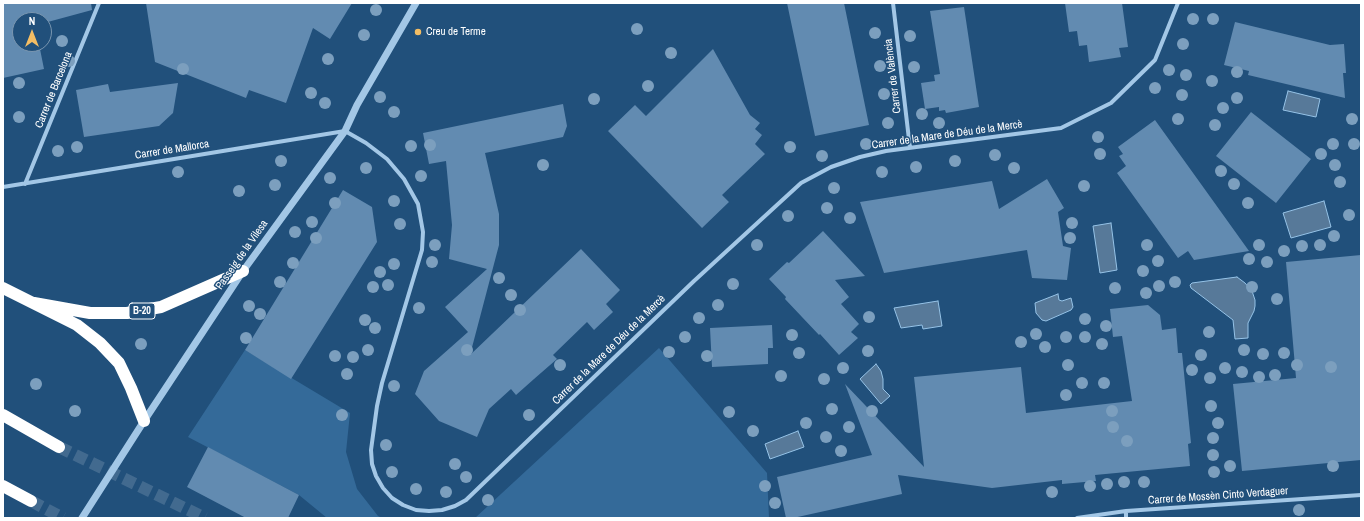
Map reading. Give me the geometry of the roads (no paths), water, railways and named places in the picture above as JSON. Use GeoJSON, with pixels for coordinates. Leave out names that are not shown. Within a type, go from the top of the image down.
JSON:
{"type":"FeatureCollection","features":[{"type":"Feature","properties":{"kind":"highway","name":"B-20"},"geometry":{"type":"LineString","coordinates":[[34,303],[90,313],[128,313],[161,307],[244,271]]}},
{"type":"Feature","properties":{"kind":"highway","name":"B-20"},"geometry":{"type":"LineString","coordinates":[[3,288],[77,325],[100,343],[119,363],[144,421]]}},
{"type":"Feature","properties":{"kind":"highway"},"geometry":{"type":"LineString","coordinates":[[3,415],[59,446]]}},
{"type":"Feature","properties":{"kind":"highway"},"geometry":{"type":"LineString","coordinates":[[3,486],[31,501]]}},
{"type":"Feature","properties":{"kind":"street","name":"Carrer de Barcelona"},"geometry":{"type":"LineString","coordinates":[[25,184],[99,3]]}},
{"type":"Feature","properties":{"kind":"street","name":"Passeig de la Vilesa"},"geometry":{"type":"LineString","coordinates":[[82,518],[144,421],[244,271],[344,131],[357,105],[416,3]]}},
{"type":"Feature","properties":{"kind":"street","name":"Carrer de València"},"geometry":{"type":"LineString","coordinates":[[893,3],[910,148]]}},
{"type":"Feature","properties":{"kind":"street","name":"Carrer de la Mare de Déu de la Mercè"},"geometry":{"type":"LineString","coordinates":[[344,131],[366,143],[382,155],[404,179],[418,204],[423,232],[422,250],[382,383],[370,450],[372,464],[376,476],[383,488],[392,498],[416,510],[442,510],[455,506],[466,500],[694,280],[801,183],[831,167],[860,157],[886,151],[1060,128],[1111,103],[1155,60],[1178,3]]}},
{"type":"Feature","properties":{"kind":"street","name":"Carrer de Mallorca"},"geometry":{"type":"LineString","coordinates":[[3,187],[344,131]]}},
{"type":"Feature","properties":{"kind":"street","name":"Carrer de Mossèn Cinto Verdaguer"},"geometry":{"type":"LineString","coordinates":[[1077,518],[1126,511],[1361,494]]}},
{"type":"Feature","properties":{"kind":"street"},"geometry":{"type":"LineString","coordinates":[[1126,511],[1126,518]]}},
{"type":"Feature","properties":{"kind":"tunnel"},"geometry":{"type":"LineString","coordinates":[[59,447],[205,518]]}},
{"type":"Feature","properties":{"kind":"tunnel"},"geometry":{"type":"LineString","coordinates":[[31,501],[63,518]]}},
{"type":"Feature","properties":{"kind":"place","name":"Creu de Terme"},"geometry":{"type":"Point","coordinates":[418,32]}}]}
